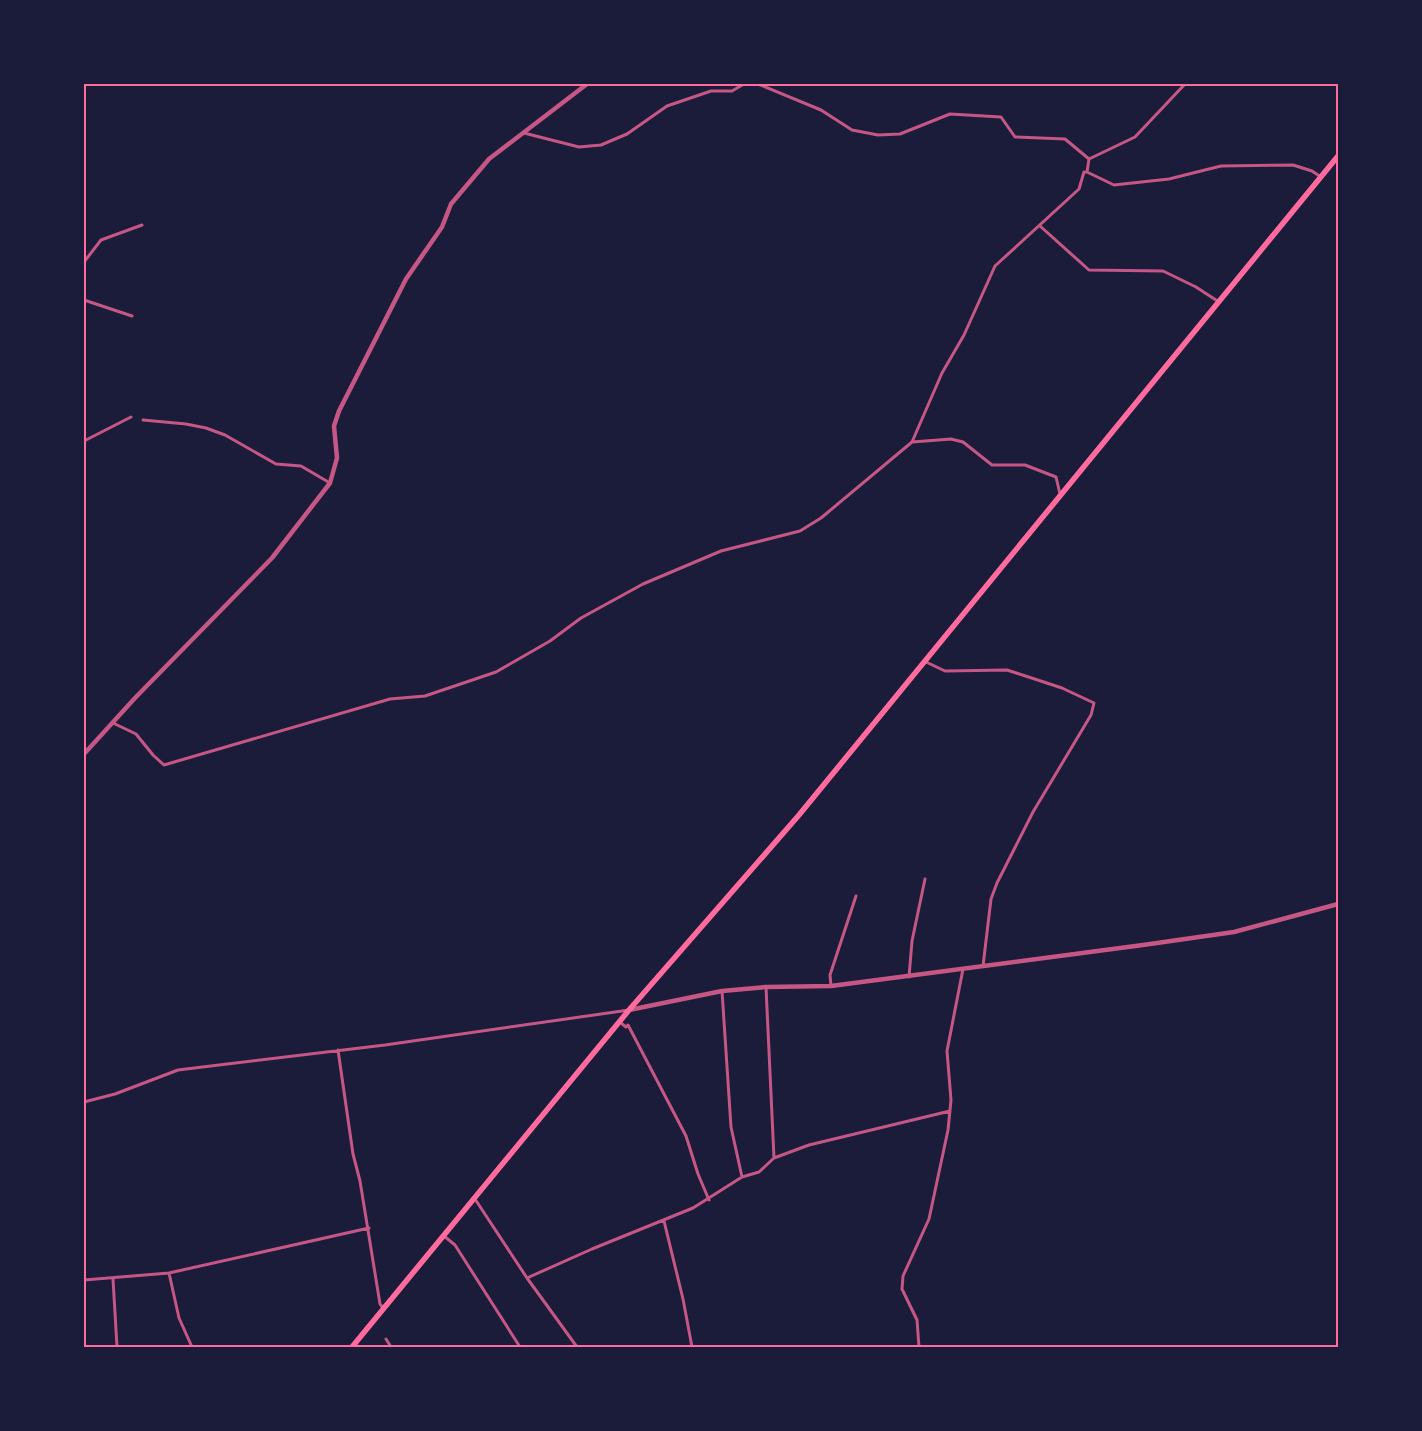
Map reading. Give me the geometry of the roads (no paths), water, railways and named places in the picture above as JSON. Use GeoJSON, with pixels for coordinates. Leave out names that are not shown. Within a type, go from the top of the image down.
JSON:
{"type":"FeatureCollection","features":[{"type":"Feature","properties":{"kind":"highway"},"geometry":{"type":"LineString","coordinates":[[352,1347],[385,1310],[474,1198],[630,1010],[799,815],[1338,156]]}},
{"type":"Feature","properties":{"kind":"street"},"geometry":{"type":"LineString","coordinates":[[84,754],[135,698],[272,558],[330,483],[337,458],[334,426],[339,411],[406,279],[442,226],[451,204],[490,159],[587,84]]}},
{"type":"Feature","properties":{"kind":"street"},"geometry":{"type":"LineString","coordinates":[[524,133],[579,147],[601,145],[627,134],[667,106],[711,91],[732,91],[744,84]]}},
{"type":"Feature","properties":{"kind":"street"},"geometry":{"type":"LineString","coordinates":[[758,84],[821,110],[852,130],[878,135],[900,134],[950,114],[1001,117],[1015,137],[1065,139],[1089,159]]}},
{"type":"Feature","properties":{"kind":"street"},"geometry":{"type":"LineString","coordinates":[[1089,159],[1135,136],[1185,84]]}},
{"type":"Feature","properties":{"kind":"street"},"geometry":{"type":"LineString","coordinates":[[113,723],[136,734],[164,765],[390,699],[425,696],[496,672],[550,641],[581,618],[643,584],[721,551],[800,531],[821,518],[912,442],[934,389],[964,335],[995,266],[1079,188],[1084,172],[1087,172],[1089,159]]}},
{"type":"Feature","properties":{"kind":"street"},"geometry":{"type":"LineString","coordinates":[[1087,172],[1114,185],[1169,179],[1221,166],[1293,165],[1312,171],[1321,177]]}},
{"type":"Feature","properties":{"kind":"street"},"geometry":{"type":"LineString","coordinates":[[84,262],[101,240],[142,226]]}},
{"type":"Feature","properties":{"kind":"street"},"geometry":{"type":"LineString","coordinates":[[1040,226],[1089,270],[1163,271],[1196,287],[1220,302]]}},
{"type":"Feature","properties":{"kind":"street"},"geometry":{"type":"LineString","coordinates":[[84,300],[132,316]]}},
{"type":"Feature","properties":{"kind":"street"},"geometry":{"type":"LineString","coordinates":[[84,441],[131,417]]}},
{"type":"Feature","properties":{"kind":"street"},"geometry":{"type":"LineString","coordinates":[[144,420],[206,428],[225,435],[276,464],[301,466],[324,477],[330,483]]}},
{"type":"Feature","properties":{"kind":"street"},"geometry":{"type":"LineString","coordinates":[[912,442],[951,439],[964,442],[992,465],[1025,465],[1056,476],[1060,494]]}},
{"type":"Feature","properties":{"kind":"street"},"geometry":{"type":"LineString","coordinates":[[924,661],[945,671],[1007,670],[1062,688],[1094,703],[1091,715],[1033,812],[997,883],[992,899],[983,966]]}},
{"type":"Feature","properties":{"kind":"street"},"geometry":{"type":"LineString","coordinates":[[909,977],[912,941],[925,879]]}},
{"type":"Feature","properties":{"kind":"street"},"geometry":{"type":"LineString","coordinates":[[831,986],[830,975],[856,896]]}},
{"type":"Feature","properties":{"kind":"street"},"geometry":{"type":"LineString","coordinates":[[84,1102],[116,1094],[178,1070],[630,1010],[722,991],[766,987],[831,986],[1234,932],[1338,904]]}},
{"type":"Feature","properties":{"kind":"street"},"geometry":{"type":"LineString","coordinates":[[919,1347],[917,1320],[902,1289],[903,1276],[929,1219],[950,1111],[951,1100],[946,1051],[963,968]]}},
{"type":"Feature","properties":{"kind":"street"},"geometry":{"type":"LineString","coordinates":[[766,987],[774,1158]]}},
{"type":"Feature","properties":{"kind":"street"},"geometry":{"type":"LineString","coordinates":[[722,991],[731,1127],[742,1177]]}},
{"type":"Feature","properties":{"kind":"street"},"geometry":{"type":"LineString","coordinates":[[621,1023],[626,1027],[628,1025],[686,1136],[698,1174],[709,1200]]}},
{"type":"Feature","properties":{"kind":"street"},"geometry":{"type":"LineString","coordinates":[[338,1050],[353,1154],[369,1228],[380,1304],[385,1310]]}},
{"type":"Feature","properties":{"kind":"street"},"geometry":{"type":"LineString","coordinates":[[527,1278],[592,1249],[664,1221],[709,1200],[742,1177],[759,1172],[774,1158],[809,1145],[950,1111]]}},
{"type":"Feature","properties":{"kind":"street"},"geometry":{"type":"LineString","coordinates":[[474,1198],[527,1278],[577,1347]]}},
{"type":"Feature","properties":{"kind":"street"},"geometry":{"type":"LineString","coordinates":[[664,1221],[684,1299],[692,1347]]}},
{"type":"Feature","properties":{"kind":"street"},"geometry":{"type":"LineString","coordinates":[[84,1280],[169,1273],[369,1228]]}},
{"type":"Feature","properties":{"kind":"street"},"geometry":{"type":"LineString","coordinates":[[444,1236],[455,1245],[520,1347]]}},
{"type":"Feature","properties":{"kind":"street"},"geometry":{"type":"LineString","coordinates":[[169,1273],[179,1318],[192,1347]]}},
{"type":"Feature","properties":{"kind":"street"},"geometry":{"type":"LineString","coordinates":[[113,1279],[117,1347]]}},
{"type":"Feature","properties":{"kind":"street"},"geometry":{"type":"LineString","coordinates":[[386,1339],[391,1347]]}}]}
